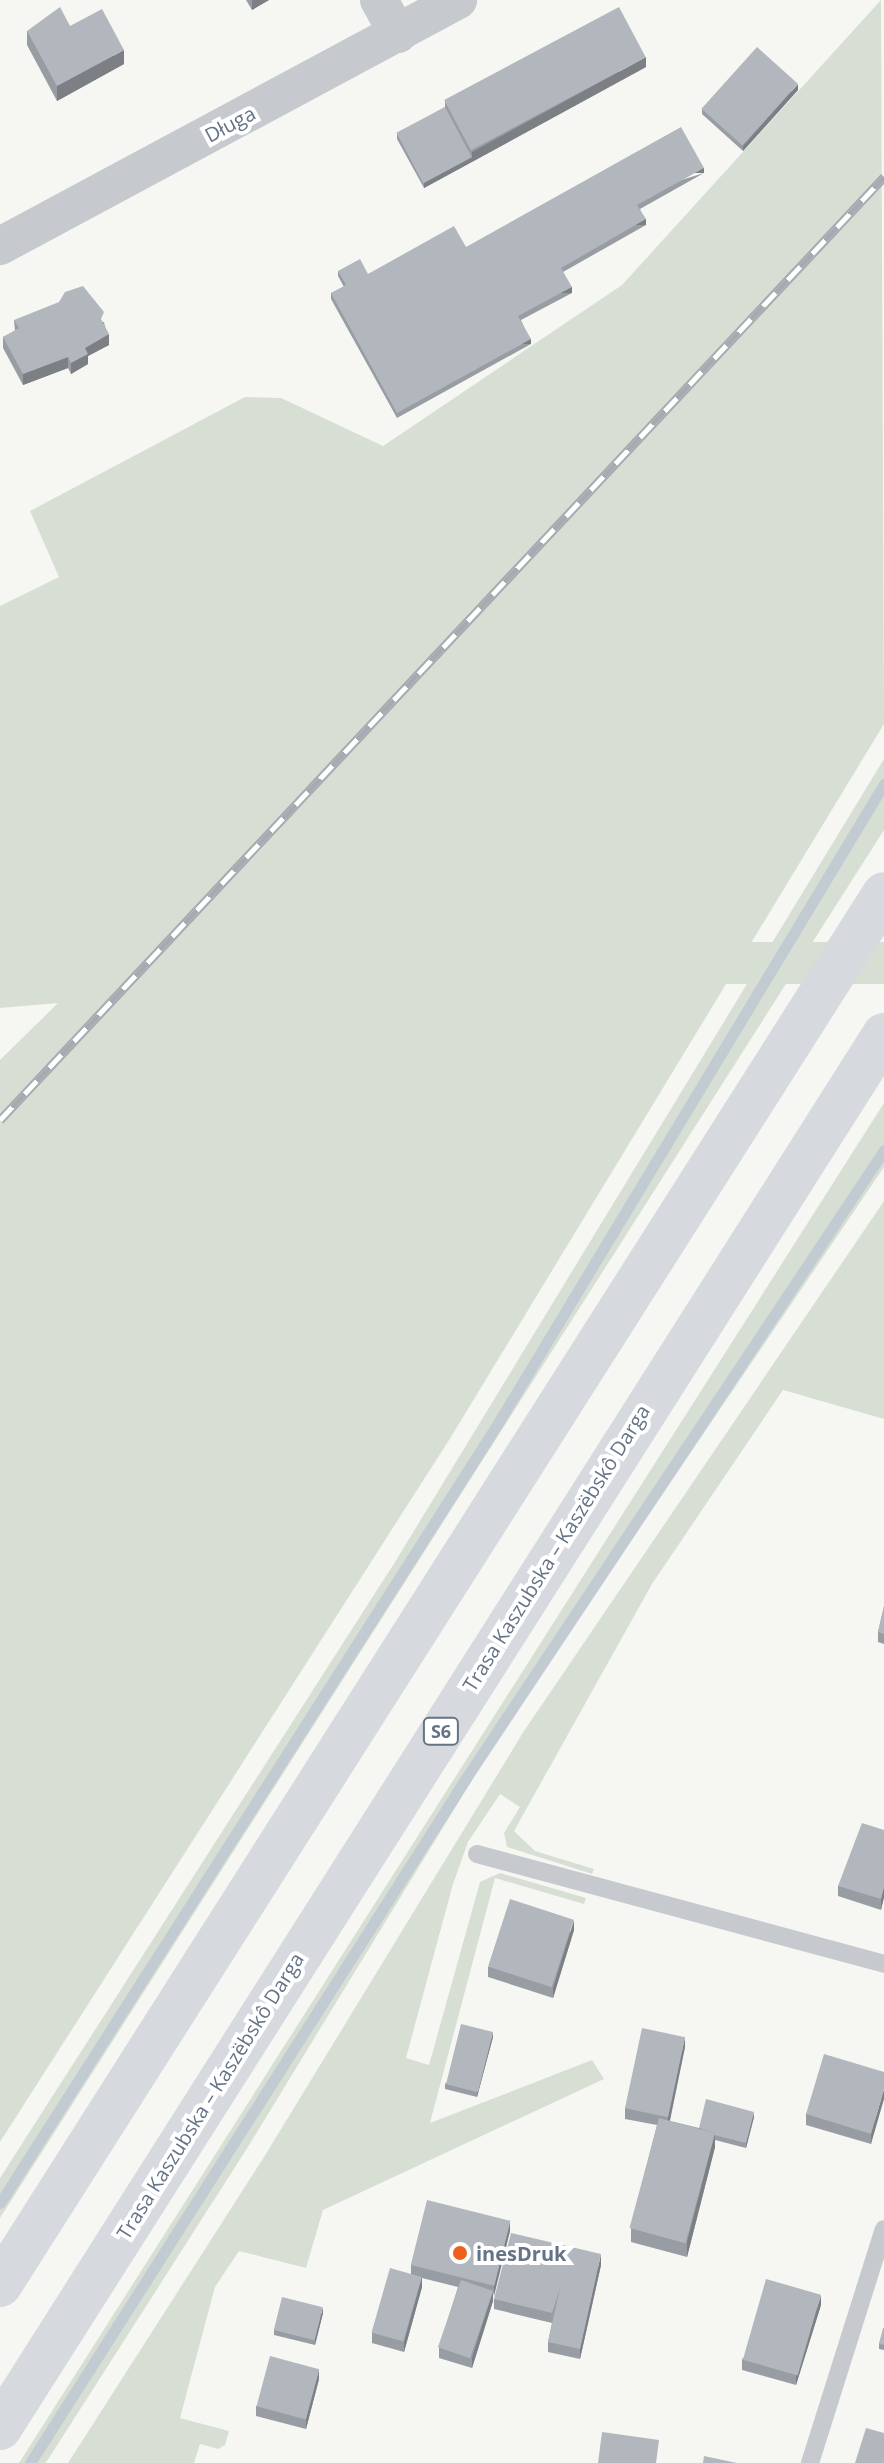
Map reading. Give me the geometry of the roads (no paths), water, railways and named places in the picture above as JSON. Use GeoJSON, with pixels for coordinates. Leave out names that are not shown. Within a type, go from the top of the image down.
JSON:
{"type":"FeatureCollection","features":[{"type":"Feature","properties":{"kind":"highway"},"geometry":{"type":"LineString","coordinates":[[0,2285],[884,894]]}},
{"type":"Feature","properties":{"kind":"highway","name":"Trasa Kaszubska – Kaszëbskô Darga"},"geometry":{"type":"LineString","coordinates":[[0,2428],[884,1035]]}},
{"type":"Feature","properties":{"kind":"street"},"geometry":{"type":"LineString","coordinates":[[379,0],[398,34]]}},
{"type":"Feature","properties":{"kind":"street","name":"Długa"},"geometry":{"type":"LineString","coordinates":[[0,246],[458,0]]}},
{"type":"Feature","properties":{"kind":"lane"},"geometry":{"type":"LineString","coordinates":[[477,1854],[884,1964]]}},
{"type":"Feature","properties":{"kind":"lane"},"geometry":{"type":"LineString","coordinates":[[810,2463],[884,2229]]}},
{"type":"Feature","properties":{"kind":"waterway"},"geometry":{"type":"LineString","coordinates":[[0,2203],[498,1423],[884,784]]}},
{"type":"Feature","properties":{"kind":"waterway"},"geometry":{"type":"LineString","coordinates":[[30,2463],[466,1778],[884,1150]]}},
{"type":"Feature","properties":{"kind":"railway"},"geometry":{"type":"LineString","coordinates":[[0,1120],[884,177]]}},
{"type":"Feature","properties":{"kind":"place","name":"inesDruk"},"geometry":{"type":"Point","coordinates":[460,2253]}}]}
